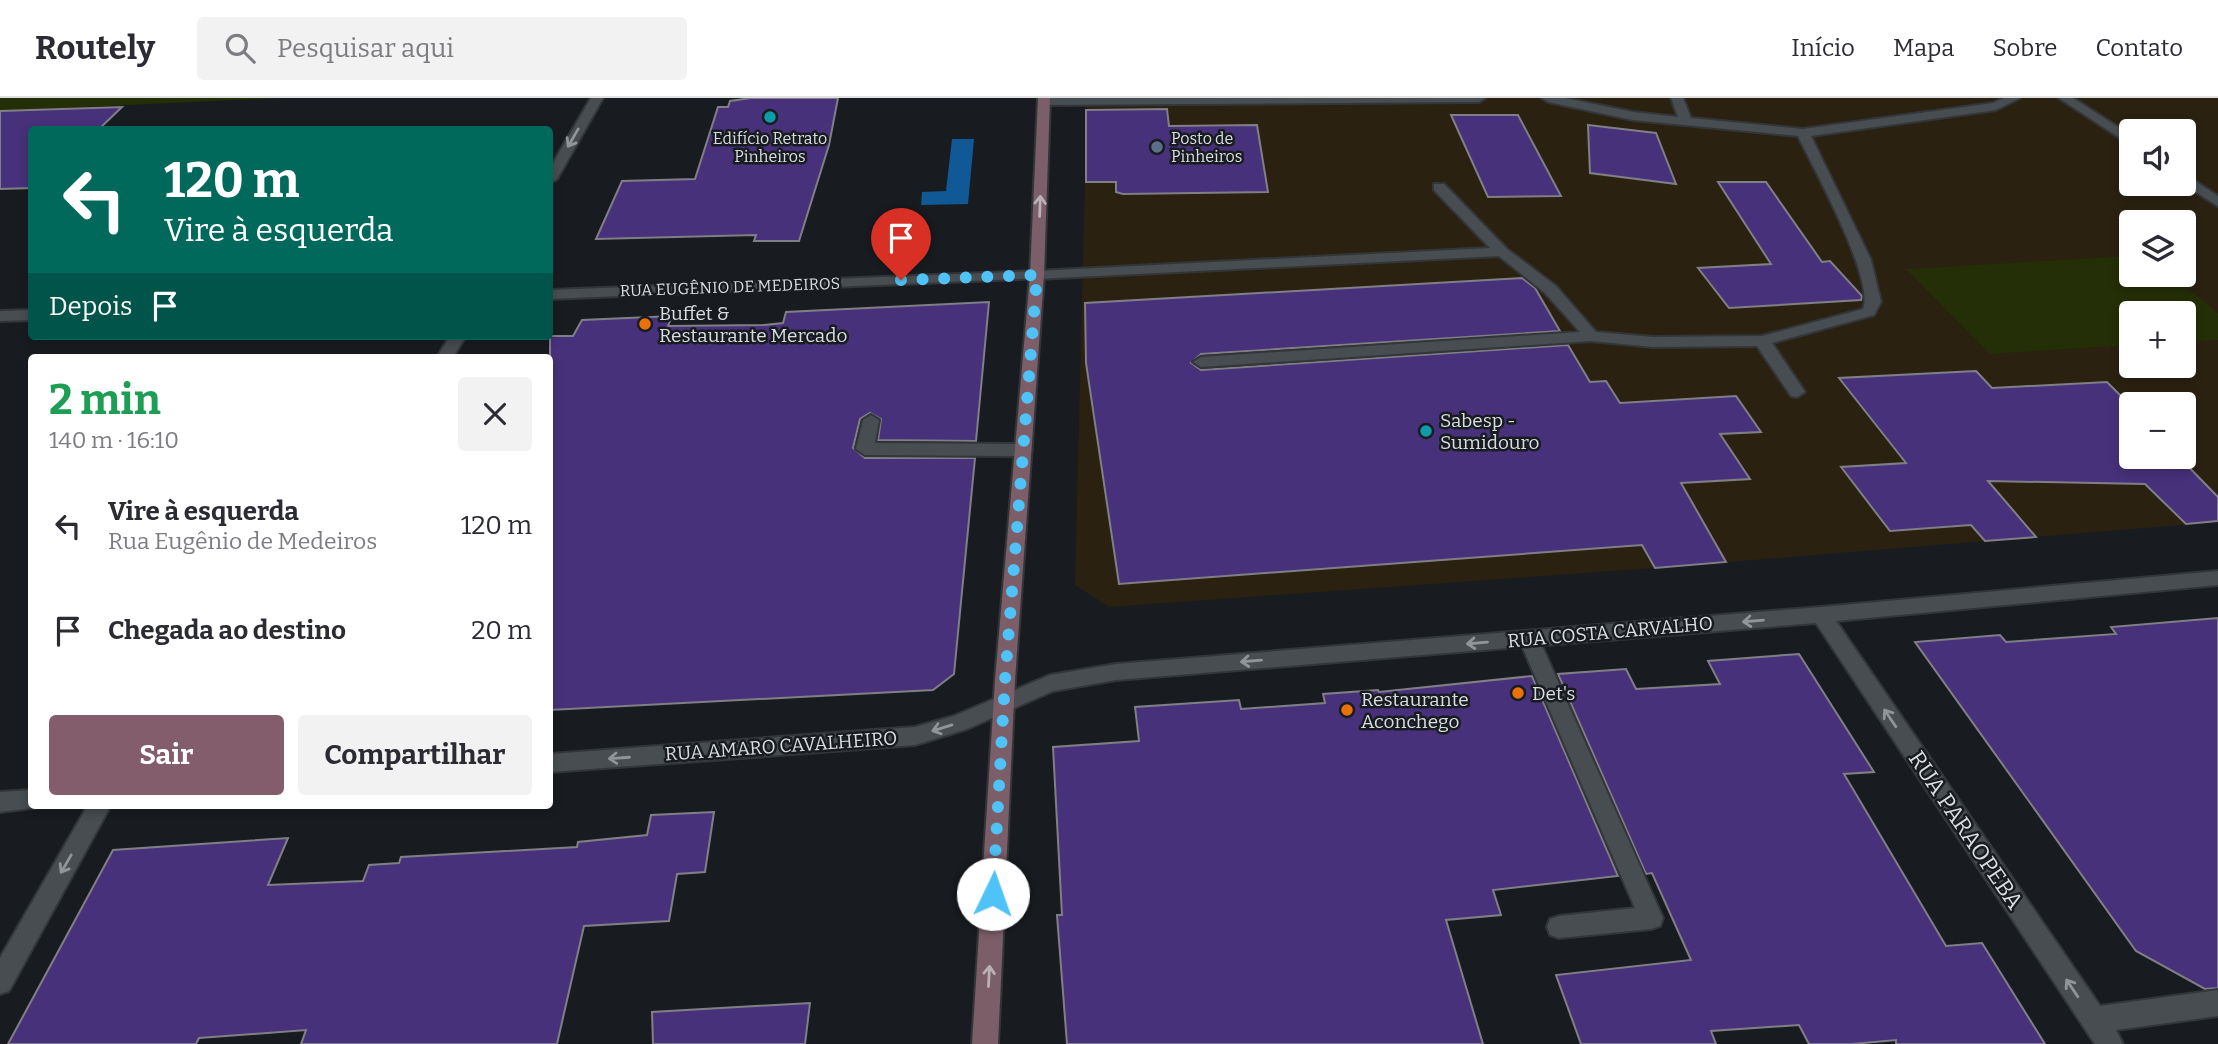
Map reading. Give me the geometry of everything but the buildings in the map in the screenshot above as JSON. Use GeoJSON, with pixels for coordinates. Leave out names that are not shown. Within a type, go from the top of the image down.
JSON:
{"type":"FeatureCollection","features":[{"type":"Feature","properties":{"kind":"main road"},"geometry":{"type":"LineString","coordinates":[[985,1044],[1023,450],[1037,275],[1044,100]]}},
{"type":"Feature","properties":{"kind":"street"},"geometry":{"type":"LineString","coordinates":[[553,174],[597,98]]}},
{"type":"Feature","properties":{"kind":"street"},"geometry":{"type":"LineString","coordinates":[[1044,100],[1479,98]]}},
{"type":"Feature","properties":{"kind":"street"},"geometry":{"type":"LineString","coordinates":[[1548,98],[1633,116],[1803,133],[1996,106],[2014,98]]}},
{"type":"Feature","properties":{"kind":"street"},"geometry":{"type":"LineString","coordinates":[[1677,98],[1686,120]]}},
{"type":"Feature","properties":{"kind":"street"},"geometry":{"type":"LineString","coordinates":[[2065,98],[2119,133]]}},
{"type":"Feature","properties":{"kind":"street"},"geometry":{"type":"LineString","coordinates":[[1201,362],[1591,336],[1653,342],[1762,341],[1869,312],[1873,302],[1864,260],[1803,133]]}},
{"type":"Feature","properties":{"kind":"street"},"geometry":{"type":"LineString","coordinates":[[2196,186],[2218,202]]}},
{"type":"Feature","properties":{"kind":"street"},"geometry":{"type":"LineString","coordinates":[[1439,187],[1502,251],[1546,283],[1591,336]]}},
{"type":"Feature","properties":{"kind":"street","name":"RUA EUGÊNIO DE MEDEIROS"},"geometry":{"type":"LineString","coordinates":[[553,295],[1037,275],[1502,251]]}},
{"type":"Feature","properties":{"kind":"street"},"geometry":{"type":"LineString","coordinates":[[0,316],[28,315]]}},
{"type":"Feature","properties":{"kind":"street"},"geometry":{"type":"LineString","coordinates":[[1762,341],[1797,392]]}},
{"type":"Feature","properties":{"kind":"street"},"geometry":{"type":"LineString","coordinates":[[872,420],[865,449],[1023,450]]}},
{"type":"Feature","properties":{"kind":"street","name":"RUA COSTA CARVALHO"},"geometry":{"type":"LineString","coordinates":[[1006,702],[1050,683],[1116,672],[1821,615],[2218,578]]}},
{"type":"Feature","properties":{"kind":"street","name":"RUA PARAOPEBA"},"geometry":{"type":"LineString","coordinates":[[1821,615],[2110,1044]]}},
{"type":"Feature","properties":{"kind":"street"},"geometry":{"type":"LineString","coordinates":[[1529,639],[1651,918],[1559,927]]}},
{"type":"Feature","properties":{"kind":"street","name":"RUA AMARO CAVALHEIRO"},"geometry":{"type":"LineString","coordinates":[[553,764],[915,736],[959,723],[1006,702]]}},
{"type":"Feature","properties":{"kind":"street"},"geometry":{"type":"LineString","coordinates":[[0,802],[28,800]]}},
{"type":"Feature","properties":{"kind":"street"},"geometry":{"type":"LineString","coordinates":[[0,982],[98,809]]}},
{"type":"Feature","properties":{"kind":"street"},"geometry":{"type":"LineString","coordinates":[[2094,1020],[2218,1003]]}},
{"type":"Feature","properties":{"kind":"shaded area"},"geometry":{"type":"Polygon","coordinates":[[[1087,98],[2218,98],[2218,522],[1655,568],[1109,607],[1075,585],[1087,98]]]}},
{"type":"Feature","properties":{"kind":"green space"},"geometry":{"type":"Polygon","coordinates":[[[0,98],[280,98],[0,111],[0,98]]]}},
{"type":"Feature","properties":{"kind":"green space"},"geometry":{"type":"Polygon","coordinates":[[[2119,257],[2119,287],[2186,287],[2218,313],[2218,340],[2196,341],[2196,301],[2119,301],[2119,346],[1990,354],[1906,269],[2119,257]]]}},
{"type":"Feature","properties":{"kind":"water"},"geometry":{"type":"Polygon","coordinates":[[[952,139],[974,139],[968,204],[921,205],[922,192],[946,191],[952,139]]]}},
{"type":"Feature","properties":{"kind":"place","name":"Edifício Retrato Pinheiros"},"geometry":{"type":"Point","coordinates":[770,117]}},
{"type":"Feature","properties":{"kind":"place","name":"Posto de Pinheiros"},"geometry":{"type":"Point","coordinates":[1157,147]}},
{"type":"Feature","properties":{"kind":"place","name":"Buffet & Restaurante Mercado"},"geometry":{"type":"Point","coordinates":[645,324]}},
{"type":"Feature","properties":{"kind":"place","name":"Sabesp - Sumidouro"},"geometry":{"type":"Point","coordinates":[1426,431]}},
{"type":"Feature","properties":{"kind":"place","name":"Det's"},"geometry":{"type":"Point","coordinates":[1518,693]}},
{"type":"Feature","properties":{"kind":"place","name":"Restaurante Aconchego"},"geometry":{"type":"Point","coordinates":[1347,710]}},
{"type":"Feature","properties":{"kind":"route"},"geometry":{"type":"LineString","coordinates":[[901,280],[1037,275],[1005,680],[1006,702],[993,894]]}}]}
